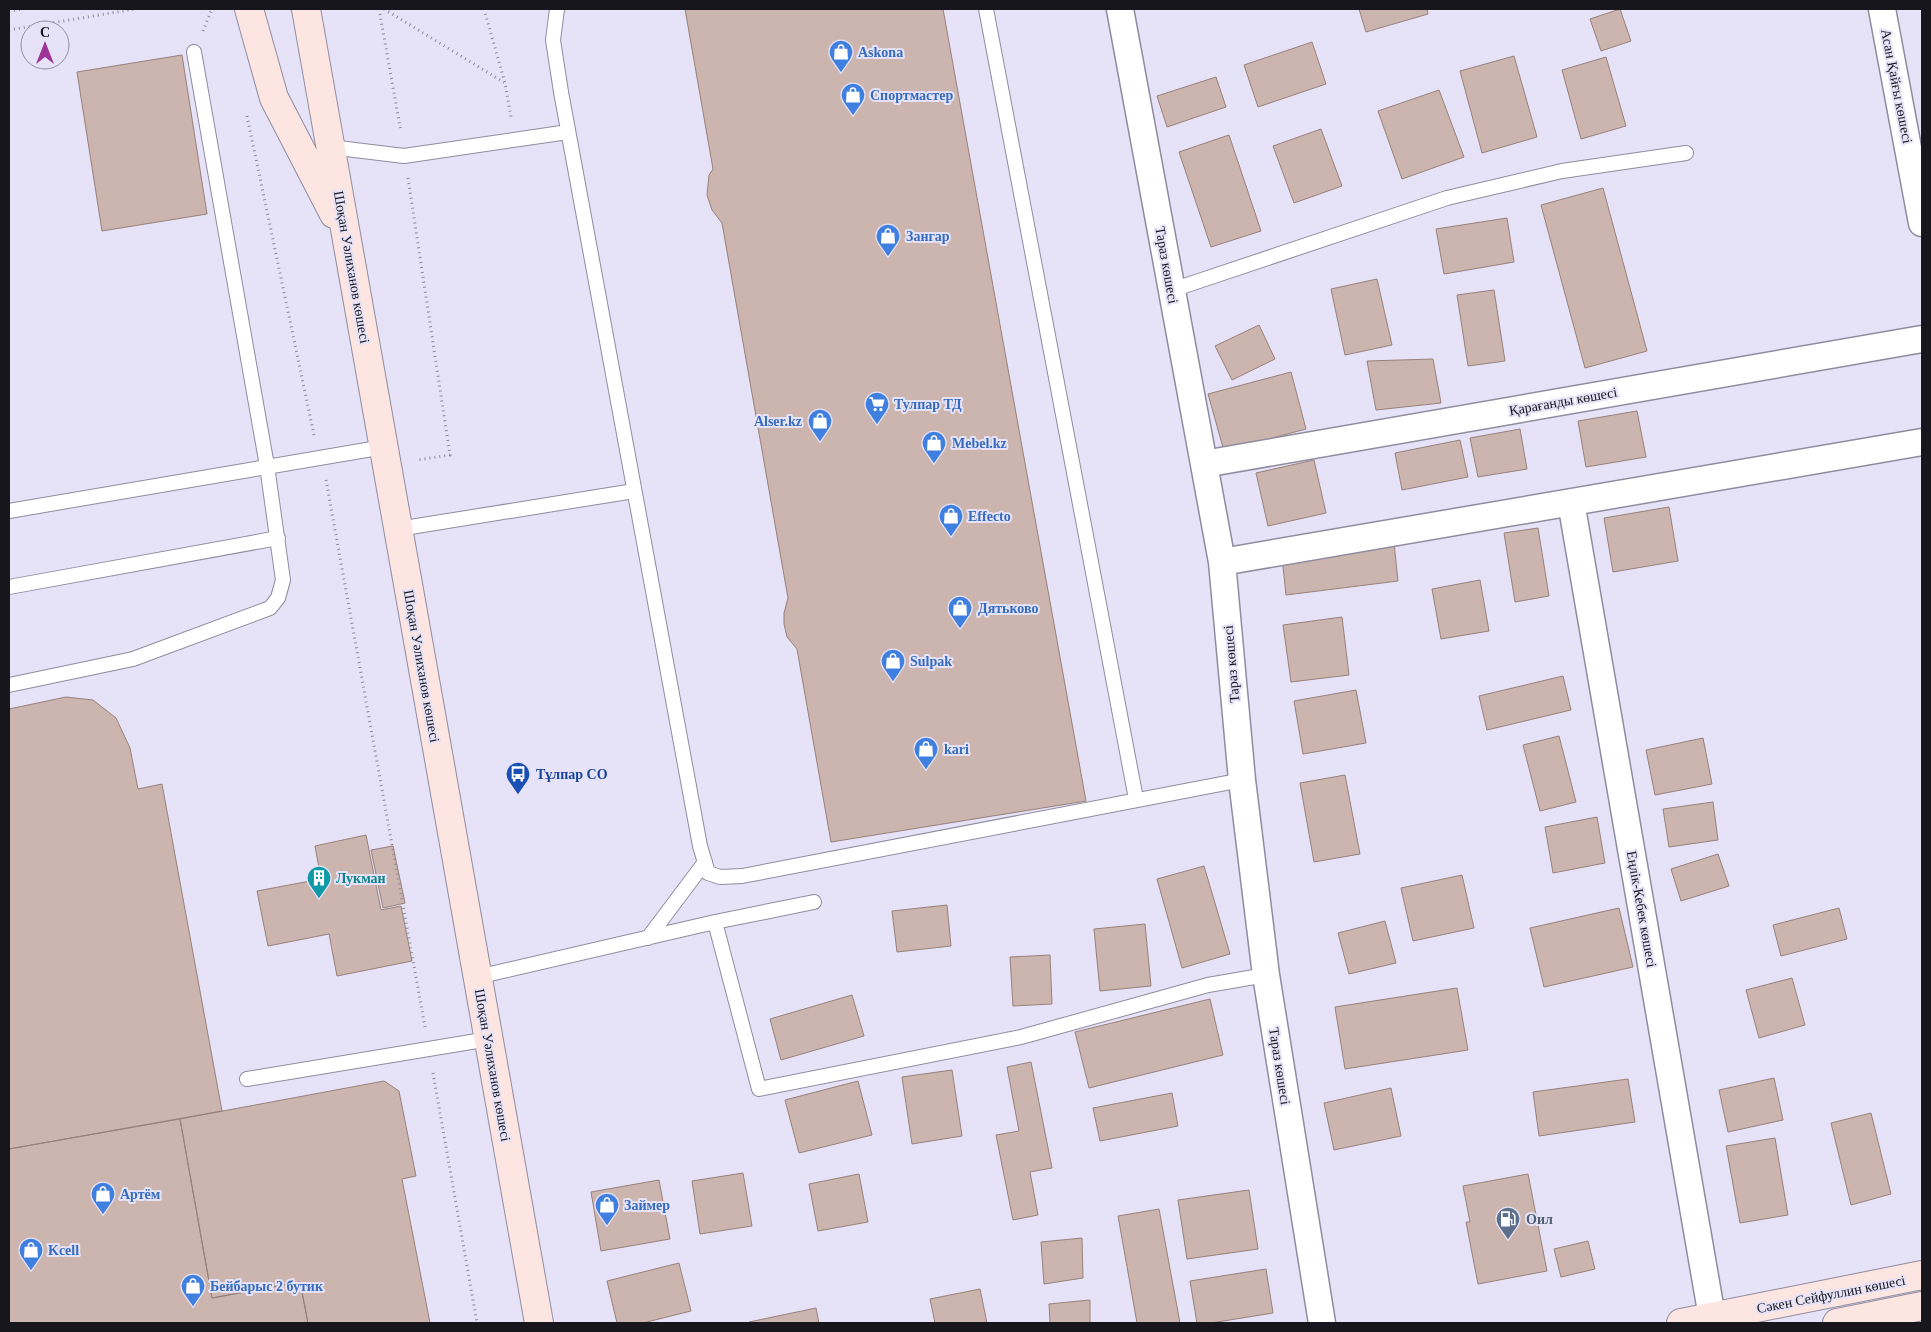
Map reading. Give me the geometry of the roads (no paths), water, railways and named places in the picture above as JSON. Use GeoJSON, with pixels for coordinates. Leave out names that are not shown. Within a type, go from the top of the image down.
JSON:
{"type":"FeatureCollection","features":[{"type":"Feature","properties":{"kind":"main road"},"geometry":{"type":"LineString","coordinates":[[249,9],[274,98],[346,238]]}},
{"type":"Feature","properties":{"kind":"main road","name":"Шоқан Уәлиханов көшесі"},"geometry":{"type":"LineString","coordinates":[[306,9],[539,1323]]}},
{"type":"Feature","properties":{"kind":"main road","name":"Сәкен Сейфуллин көшесі"},"geometry":{"type":"LineString","coordinates":[[1681,1323],[1922,1275]]}},
{"type":"Feature","properties":{"kind":"main road"},"geometry":{"type":"LineString","coordinates":[[1837,1323],[1922,1306]]}},
{"type":"Feature","properties":{"kind":"street","name":"Тараз көшесі"},"geometry":{"type":"LineString","coordinates":[[1120,9],[1222,562],[1242,780],[1266,975],[1322,1323]]}},
{"type":"Feature","properties":{"kind":"street","name":"Асан Қайғы көшесі"},"geometry":{"type":"LineString","coordinates":[[1882,9],[1922,222]]}},
{"type":"Feature","properties":{"kind":"street","name":"Қарағанды көшесі"},"geometry":{"type":"LineString","coordinates":[[1204,464],[1922,339]]}},
{"type":"Feature","properties":{"kind":"street"},"geometry":{"type":"LineString","coordinates":[[1222,562],[1922,442]]}},
{"type":"Feature","properties":{"kind":"street","name":"Еңлік-Кебек көшесі"},"geometry":{"type":"LineString","coordinates":[[1571,502],[1712,1317]]}},
{"type":"Feature","properties":{"kind":"lane"},"geometry":{"type":"LineString","coordinates":[[557,9],[553,40],[568,132],[700,846],[708,873],[720,877],[742,876],[1242,780]]}},
{"type":"Feature","properties":{"kind":"lane"},"geometry":{"type":"LineString","coordinates":[[986,9],[1136,799]]}},
{"type":"Feature","properties":{"kind":"lane"},"geometry":{"type":"LineString","coordinates":[[9,685],[133,659],[270,608],[278,598],[283,580],[267,466],[194,52]]}},
{"type":"Feature","properties":{"kind":"lane"},"geometry":{"type":"LineString","coordinates":[[330,147],[404,156],[568,132]]}},
{"type":"Feature","properties":{"kind":"lane"},"geometry":{"type":"LineString","coordinates":[[1172,290],[1447,198],[1562,171],[1686,153]]}},
{"type":"Feature","properties":{"kind":"lane"},"geometry":{"type":"LineString","coordinates":[[9,511],[384,447]]}},
{"type":"Feature","properties":{"kind":"lane"},"geometry":{"type":"LineString","coordinates":[[398,529],[634,491]]}},
{"type":"Feature","properties":{"kind":"lane"},"geometry":{"type":"LineString","coordinates":[[9,587],[278,538]]}},
{"type":"Feature","properties":{"kind":"lane"},"geometry":{"type":"LineString","coordinates":[[648,938],[705,862]]}},
{"type":"Feature","properties":{"kind":"lane"},"geometry":{"type":"LineString","coordinates":[[478,977],[715,922],[814,902]]}},
{"type":"Feature","properties":{"kind":"lane"},"geometry":{"type":"LineString","coordinates":[[715,922],[759,1089],[1020,1037],[1208,985],[1266,975]]}},
{"type":"Feature","properties":{"kind":"lane"},"geometry":{"type":"LineString","coordinates":[[247,1079],[489,1039]]}},
{"type":"Feature","properties":{"kind":"place","name":"Askona"},"geometry":{"type":"Point","coordinates":[841,73]}},
{"type":"Feature","properties":{"kind":"place","name":"Спортмастер"},"geometry":{"type":"Point","coordinates":[853,116]}},
{"type":"Feature","properties":{"kind":"place","name":"Зангар"},"geometry":{"type":"Point","coordinates":[888,257]}},
{"type":"Feature","properties":{"kind":"place","name":"Тулпар ТД"},"geometry":{"type":"Point","coordinates":[877,425]}},
{"type":"Feature","properties":{"kind":"place","name":"Alser.kz"},"geometry":{"type":"Point","coordinates":[820,442]}},
{"type":"Feature","properties":{"kind":"place","name":"Mebel.kz"},"geometry":{"type":"Point","coordinates":[934,464]}},
{"type":"Feature","properties":{"kind":"place","name":"Effecto"},"geometry":{"type":"Point","coordinates":[951,537]}},
{"type":"Feature","properties":{"kind":"place","name":"Дятьково"},"geometry":{"type":"Point","coordinates":[960,629]}},
{"type":"Feature","properties":{"kind":"place","name":"Sulpak"},"geometry":{"type":"Point","coordinates":[893,682]}},
{"type":"Feature","properties":{"kind":"place","name":"kari"},"geometry":{"type":"Point","coordinates":[926,770]}},
{"type":"Feature","properties":{"kind":"place","name":"Тұлпар СО"},"geometry":{"type":"Point","coordinates":[518,795]}},
{"type":"Feature","properties":{"kind":"place","name":"Лукман"},"geometry":{"type":"Point","coordinates":[319,899]}},
{"type":"Feature","properties":{"kind":"place","name":"Артём"},"geometry":{"type":"Point","coordinates":[103,1215]}},
{"type":"Feature","properties":{"kind":"place","name":"Займер"},"geometry":{"type":"Point","coordinates":[607,1226]}},
{"type":"Feature","properties":{"kind":"place","name":"Оил"},"geometry":{"type":"Point","coordinates":[1508,1240]}},
{"type":"Feature","properties":{"kind":"place","name":"Kcell"},"geometry":{"type":"Point","coordinates":[31,1271]}},
{"type":"Feature","properties":{"kind":"place","name":"Бейбарыс 2 бутик"},"geometry":{"type":"Point","coordinates":[193,1307]}}]}
